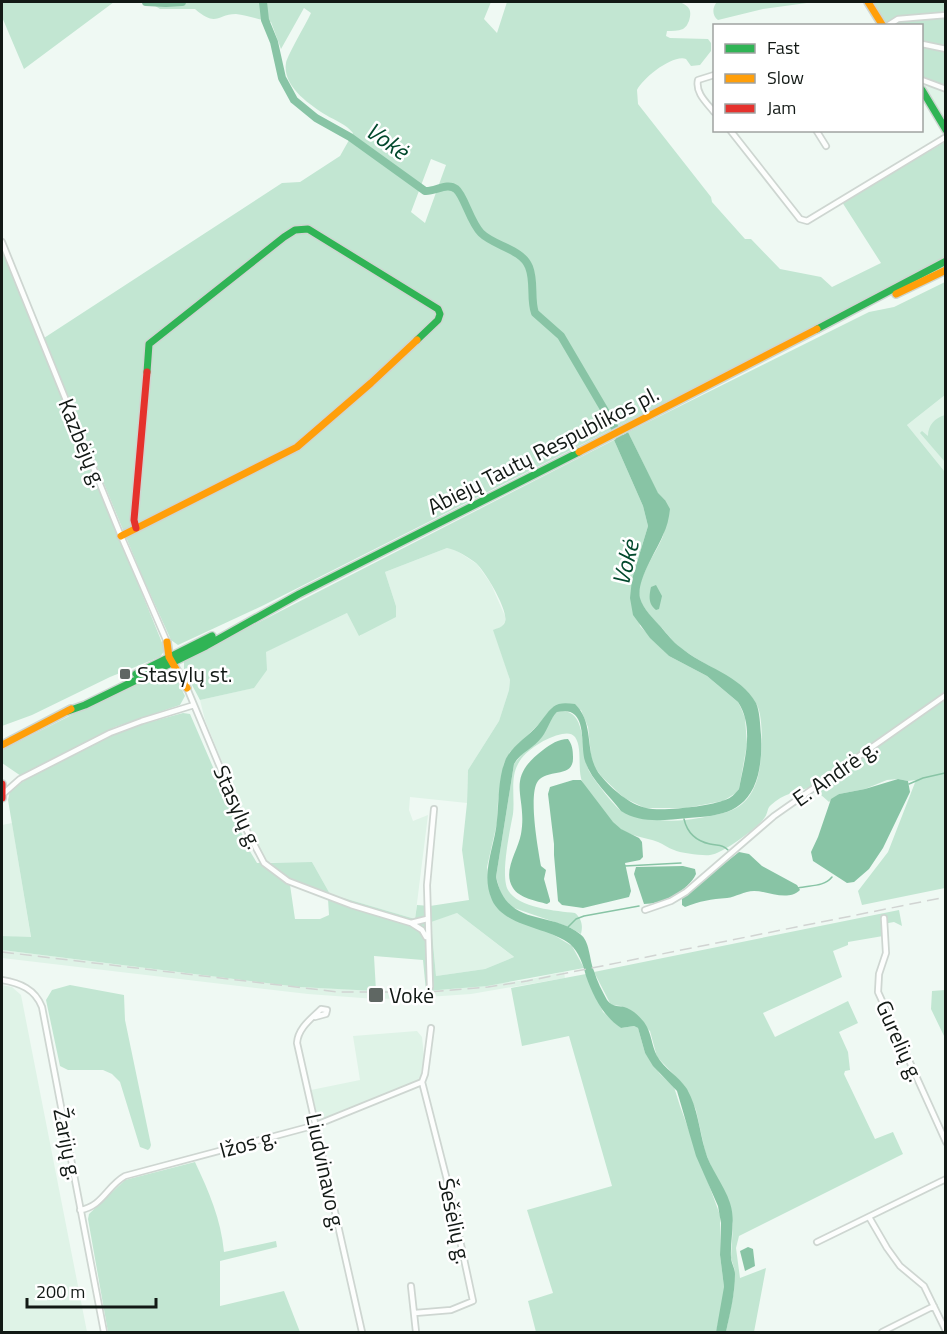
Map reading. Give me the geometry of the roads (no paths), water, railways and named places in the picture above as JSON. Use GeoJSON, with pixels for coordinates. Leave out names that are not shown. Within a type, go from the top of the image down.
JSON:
{"type":"FeatureCollection","features":[{"type":"Feature","properties":{"kind":"main road"},"geometry":{"type":"LineString","coordinates":[[868,2],[884,24]]}},
{"type":"Feature","properties":{"kind":"main road"},"geometry":{"type":"LineString","coordinates":[[923,93],[945,130]]}},
{"type":"Feature","properties":{"kind":"main road"},"geometry":{"type":"LineString","coordinates":[[121,536],[303,443],[438,320],[440,314],[438,309],[308,229],[293,230],[149,344],[134,520],[136,528]]}},
{"type":"Feature","properties":{"kind":"main road","name":"Abiejų Tautų Respublikos pl."},"geometry":{"type":"LineString","coordinates":[[804,337],[945,261]]}},
{"type":"Feature","properties":{"kind":"main road","name":"Abiejų Tautų Respublikos pl."},"geometry":{"type":"LineString","coordinates":[[2,745],[68,711],[85,705],[804,337],[945,270]]}},
{"type":"Feature","properties":{"kind":"main road"},"geometry":{"type":"LineString","coordinates":[[167,642],[187,688]]}},
{"type":"Feature","properties":{"kind":"street"},"geometry":{"type":"LineString","coordinates":[[889,24],[898,19],[945,15]]}},
{"type":"Feature","properties":{"kind":"street"},"geometry":{"type":"LineString","coordinates":[[923,44],[945,49]]}},
{"type":"Feature","properties":{"kind":"street"},"geometry":{"type":"LineString","coordinates":[[713,75],[698,80],[697,85],[699,93],[713,111]]}},
{"type":"Feature","properties":{"kind":"street"},"geometry":{"type":"LineString","coordinates":[[923,82],[945,89]]}},
{"type":"Feature","properties":{"kind":"street"},"geometry":{"type":"LineString","coordinates":[[732,132],[800,219],[807,221],[945,137]]}},
{"type":"Feature","properties":{"kind":"street"},"geometry":{"type":"LineString","coordinates":[[817,132],[826,146]]}},
{"type":"Feature","properties":{"kind":"street","name":"Kazbėjų g."},"geometry":{"type":"LineString","coordinates":[[2,242],[121,536],[167,642]]}},
{"type":"Feature","properties":{"kind":"street","name":"Stasylų g."},"geometry":{"type":"LineString","coordinates":[[187,688],[252,843],[264,863],[277,875],[300,887],[411,923]]}},
{"type":"Feature","properties":{"kind":"street","name":"E. Andrė g."},"geometry":{"type":"LineString","coordinates":[[645,910],[677,898],[779,812],[945,695]]}},
{"type":"Feature","properties":{"kind":"street"},"geometry":{"type":"LineString","coordinates":[[2,790],[110,733],[194,705]]}},
{"type":"Feature","properties":{"kind":"street"},"geometry":{"type":"LineString","coordinates":[[430,987],[427,874],[434,809]]}},
{"type":"Feature","properties":{"kind":"street","name":"Gurelių g."},"geometry":{"type":"LineString","coordinates":[[884,918],[886,953],[879,974],[878,992],[945,1142]]}},
{"type":"Feature","properties":{"kind":"street"},"geometry":{"type":"LineString","coordinates":[[411,923],[427,919]]}},
{"type":"Feature","properties":{"kind":"street"},"geometry":{"type":"LineString","coordinates":[[411,923],[422,930],[428,938]]}},
{"type":"Feature","properties":{"kind":"street","name":"Žarijų g."},"geometry":{"type":"LineString","coordinates":[[2,980],[29,989],[37,997],[42,1008],[104,1332]]}},
{"type":"Feature","properties":{"kind":"street","name":"Liudvinavo g."},"geometry":{"type":"LineString","coordinates":[[315,1017],[303,1026],[297,1039],[362,1332]]}},
{"type":"Feature","properties":{"kind":"street"},"geometry":{"type":"LineString","coordinates":[[422,1082],[431,1028]]}},
{"type":"Feature","properties":{"kind":"street","name":"Ižos g."},"geometry":{"type":"LineString","coordinates":[[81,1210],[89,1209],[97,1204],[125,1176],[316,1125],[422,1082]]}},
{"type":"Feature","properties":{"kind":"street","name":"Šešėlių g."},"geometry":{"type":"LineString","coordinates":[[415,1313],[452,1310],[473,1301],[447,1181],[422,1082]]}},
{"type":"Feature","properties":{"kind":"street"},"geometry":{"type":"LineString","coordinates":[[817,1242],[945,1179]]}},
{"type":"Feature","properties":{"kind":"street"},"geometry":{"type":"LineString","coordinates":[[869,1217],[886,1248],[900,1266],[924,1286],[945,1332]]}},
{"type":"Feature","properties":{"kind":"street"},"geometry":{"type":"LineString","coordinates":[[411,1286],[416,1332]]}},
{"type":"Feature","properties":{"kind":"street"},"geometry":{"type":"LineString","coordinates":[[882,1332],[934,1306]]}},
{"type":"Feature","properties":{"kind":"waterway","name":"Vokė"},"geometry":{"type":"LineString","coordinates":[[146,2],[182,2]]}},
{"type":"Feature","properties":{"kind":"waterway","name":"Vokė"},"geometry":{"type":"LineString","coordinates":[[263,2],[265,20],[274,42],[282,78],[294,100],[316,118],[350,137],[425,191],[449,186],[456,189],[481,233],[525,261],[531,273],[535,313],[561,336],[620,438]]}},
{"type":"Feature","properties":{"kind":"waterway"},"geometry":{"type":"LineString","coordinates":[[909,784],[945,773]]}},
{"type":"Feature","properties":{"kind":"waterway"},"geometry":{"type":"LineString","coordinates":[[684,819],[690,832],[696,838],[728,850]]}},
{"type":"Feature","properties":{"kind":"waterway"},"geometry":{"type":"LineString","coordinates":[[625,866],[681,863]]}},
{"type":"Feature","properties":{"kind":"waterway"},"geometry":{"type":"LineString","coordinates":[[798,888],[821,884],[832,877]]}},
{"type":"Feature","properties":{"kind":"waterway"},"geometry":{"type":"LineString","coordinates":[[567,928],[576,919],[584,916],[639,906]]}},
{"type":"Feature","properties":{"kind":"railway"},"geometry":{"type":"LineString","coordinates":[[2,952],[338,992],[430,992],[527,981],[946,897]]}},
{"type":"Feature","properties":{"kind":"place","name":"Stasylų st."},"geometry":{"type":"Point","coordinates":[125,674]}},
{"type":"Feature","properties":{"kind":"place","name":"Vokė"},"geometry":{"type":"Point","coordinates":[376,995]}}]}
